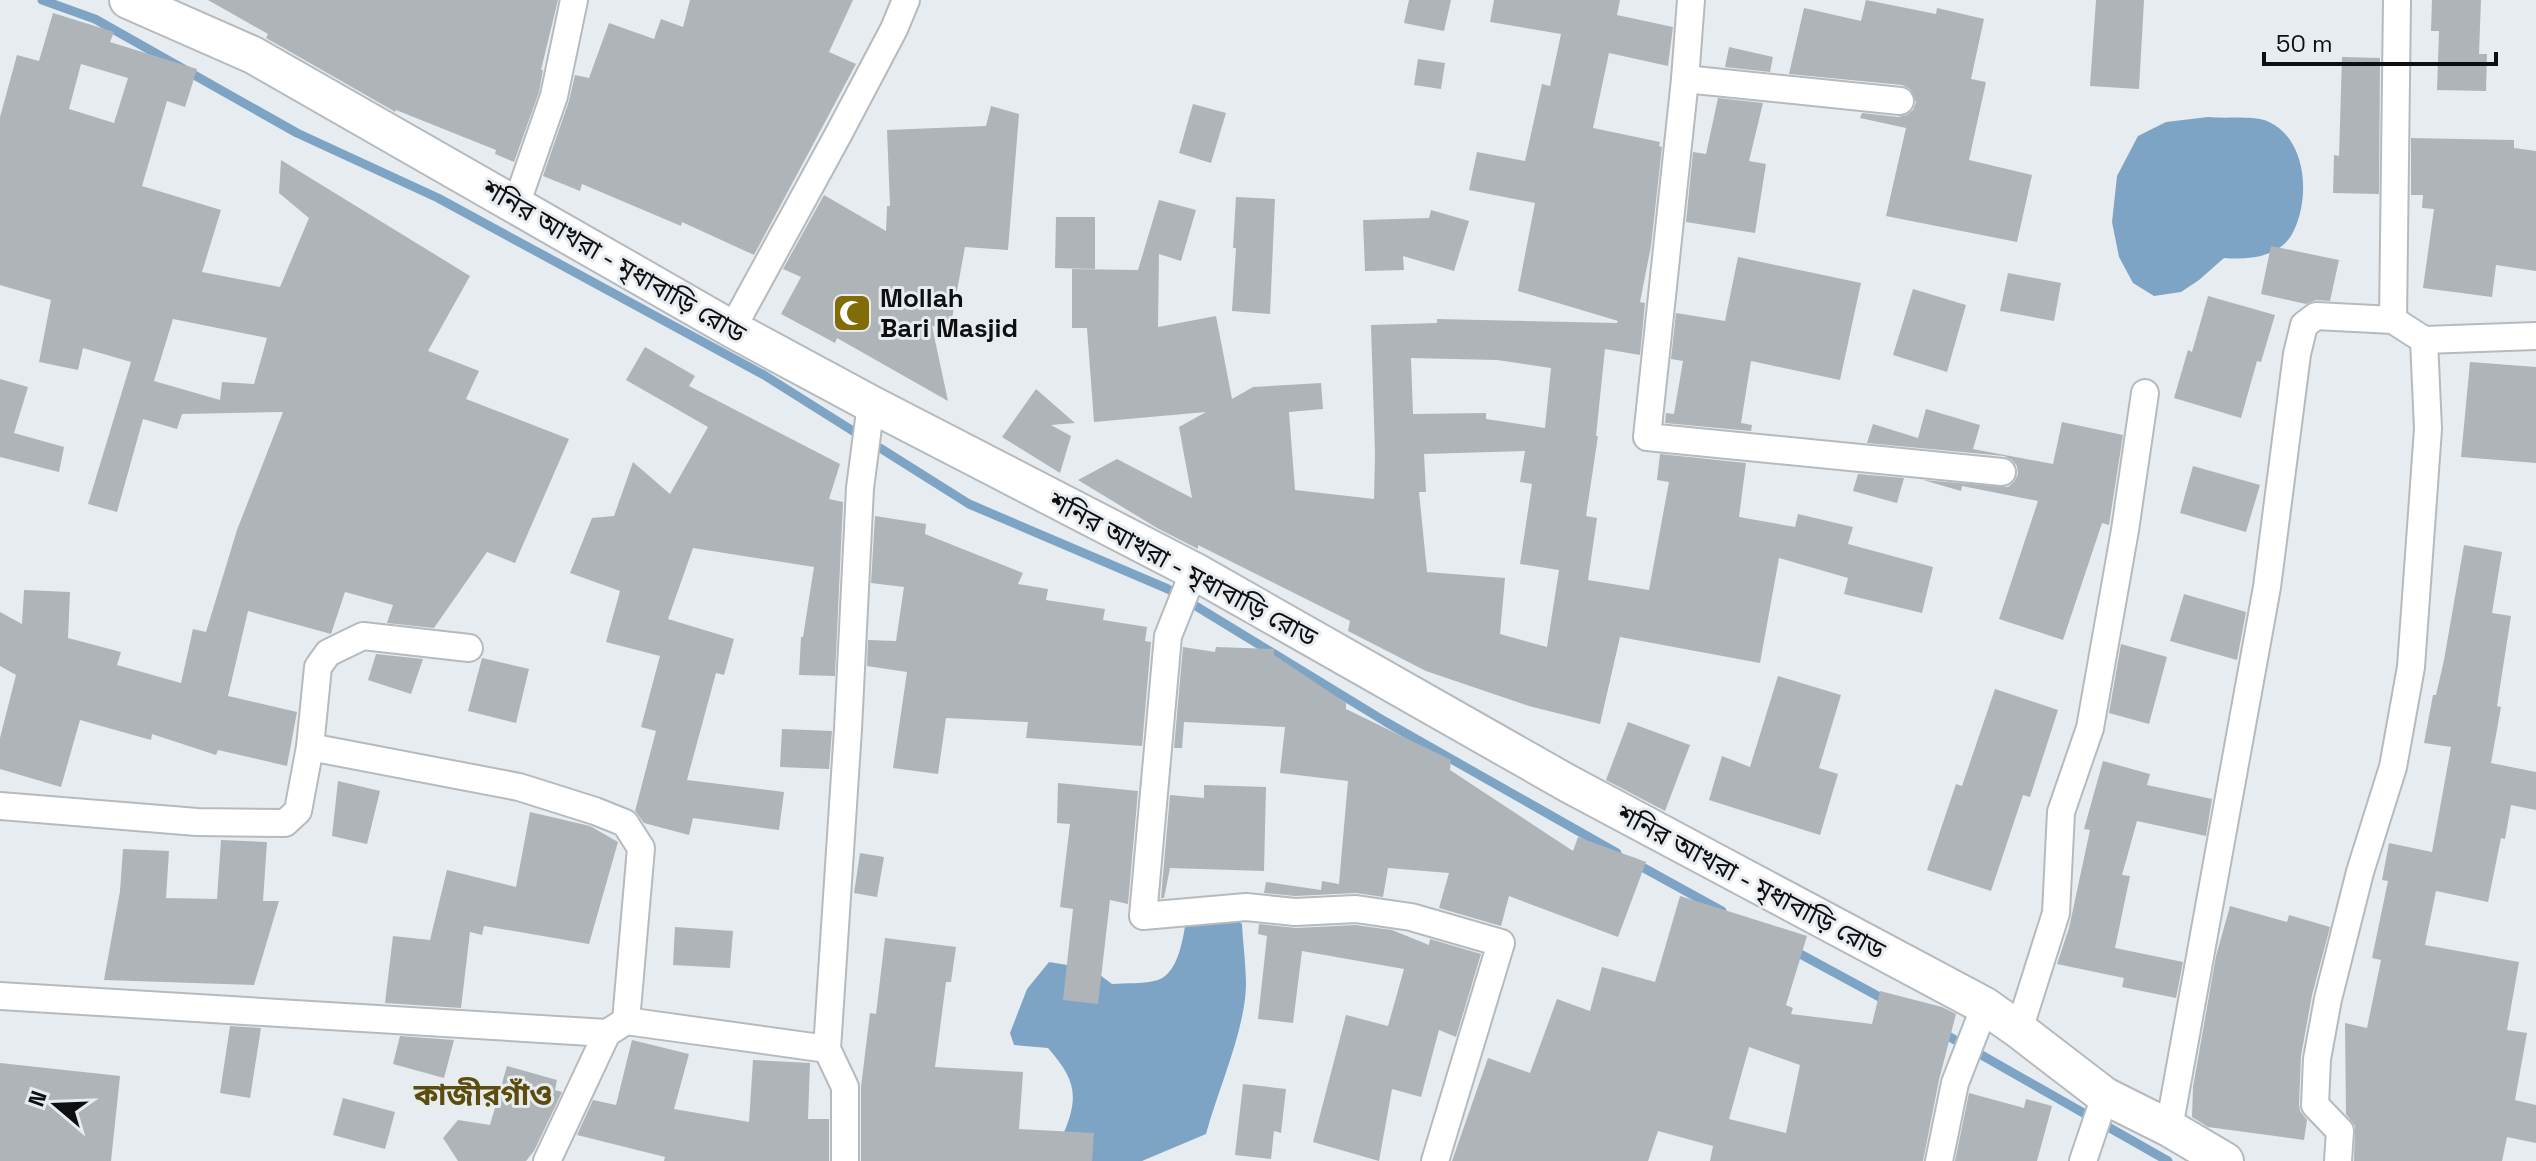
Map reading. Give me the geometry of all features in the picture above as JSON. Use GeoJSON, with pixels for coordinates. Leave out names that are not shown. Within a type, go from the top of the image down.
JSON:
{"type":"FeatureCollection","features":[{"type":"Feature","properties":{"kind":"main road","name":"শনির আখরা - মৃধাবাড়ি রোড"},"geometry":{"type":"LineString","coordinates":[[128,0],[253,55],[732,329],[870,413],[1191,580],[1569,784],[1981,1014],[2019,1030],[2105,1096],[2225,1161]]}},
{"type":"Feature","properties":{"kind":"street"},"geometry":{"type":"LineString","coordinates":[[516,205],[554,96],[574,0]]}},
{"type":"Feature","properties":{"kind":"street"},"geometry":{"type":"LineString","coordinates":[[732,329],[845,122],[906,0]]}},
{"type":"Feature","properties":{"kind":"street"},"geometry":{"type":"LineString","coordinates":[[1691,0],[1647,437],[2002,472]]}},
{"type":"Feature","properties":{"kind":"street"},"geometry":{"type":"LineString","coordinates":[[2393,320],[2397,0]]}},
{"type":"Feature","properties":{"kind":"street"},"geometry":{"type":"LineString","coordinates":[[1685,79],[1900,101]]}},
{"type":"Feature","properties":{"kind":"street"},"geometry":{"type":"LineString","coordinates":[[2169,1128],[2267,587],[2297,354],[2304,325],[2316,316],[2393,320],[2424,340],[2536,336]]}},
{"type":"Feature","properties":{"kind":"street"},"geometry":{"type":"LineString","coordinates":[[2338,1161],[2340,1131],[2315,1105],[2317,1059],[2328,999],[2360,872],[2393,767],[2411,667],[2428,429],[2424,340]]}},
{"type":"Feature","properties":{"kind":"street"},"geometry":{"type":"LineString","coordinates":[[2019,1030],[2056,913],[2061,812],[2090,728],[2125,530],[2145,393]]}},
{"type":"Feature","properties":{"kind":"street"},"geometry":{"type":"LineString","coordinates":[[845,1161],[845,1087],[827,1049],[860,488],[870,413]]}},
{"type":"Feature","properties":{"kind":"street"},"geometry":{"type":"LineString","coordinates":[[1191,580],[1168,636],[1143,916],[1233,908],[1295,912],[1356,909],[1411,917],[1501,943],[1435,1161]]}},
{"type":"Feature","properties":{"kind":"street"},"geometry":{"type":"LineString","coordinates":[[0,806],[197,822],[285,823],[298,811],[310,747],[318,667],[328,653],[363,636],[469,648]]}},
{"type":"Feature","properties":{"kind":"street"},"geometry":{"type":"LineString","coordinates":[[310,747],[519,787],[625,823],[641,848],[616,1027],[547,1161]]}},
{"type":"Feature","properties":{"kind":"street"},"geometry":{"type":"LineString","coordinates":[[0,996],[616,1027],[827,1049]]}},
{"type":"Feature","properties":{"kind":"street"},"geometry":{"type":"LineString","coordinates":[[1939,1161],[1955,1083],[1981,1014]]}},
{"type":"Feature","properties":{"kind":"street"},"geometry":{"type":"LineString","coordinates":[[2084,1160],[2105,1096]]}},
{"type":"Feature","properties":{"kind":"water"},"geometry":{"type":"Polygon","coordinates":[[[2208,117],[2256,119],[2269,122],[2282,131],[2292,143],[2302,173],[2303,190],[2297,222],[2291,236],[2278,249],[2251,258],[2224,258],[2181,292],[2154,296],[2133,283],[2119,257],[2112,222],[2117,176],[2138,136],[2166,122],[2208,117]]]}},
{"type":"Feature","properties":{"kind":"water"},"geometry":{"type":"Polygon","coordinates":[[[1230,914],[1242,924],[1246,977],[1244,1003],[1236,1040],[1206,1134],[1142,1161],[1055,1161],[1070,1117],[1072,1086],[1048,1048],[1014,1045],[1010,1033],[1027,989],[1049,962],[1092,969],[1112,984],[1158,980],[1176,961],[1187,916],[1230,914]]]}},
{"type":"Feature","properties":{"kind":"building"},"geometry":{"type":"Polygon","coordinates":[[[208,0],[558,0],[541,70],[539,92],[514,162],[495,154],[496,150],[395,112],[266,38],[268,34],[208,0]]]}},
{"type":"Feature","properties":{"kind":"building"},"geometry":{"type":"Polygon","coordinates":[[[690,0],[853,0],[829,52],[856,64],[754,255],[682,222],[681,226],[582,184],[580,191],[543,176],[575,75],[589,78],[609,23],[654,39],[661,19],[683,27],[690,0]]]}},
{"type":"Feature","properties":{"kind":"building"},"geometry":{"type":"Polygon","coordinates":[[[1409,0],[1451,0],[1444,31],[1404,23],[1409,0]]]}},
{"type":"Feature","properties":{"kind":"building"},"geometry":{"type":"Polygon","coordinates":[[[1494,0],[1620,0],[1617,15],[1673,27],[1668,66],[1609,53],[1593,128],[1660,142],[1659,146],[1662,147],[1651,246],[1640,302],[1645,303],[1640,355],[1605,349],[1598,436],[1586,516],[1597,518],[1588,580],[1649,590],[1669,482],[1657,480],[1660,454],[1746,463],[1739,517],[1795,527],[1798,514],[1853,527],[1848,544],[1933,567],[1922,613],[1844,594],[1848,578],[1779,558],[1760,663],[1620,637],[1600,724],[1529,706],[1426,671],[1348,631],[1350,621],[1198,545],[1198,549],[1157,528],[1078,480],[1117,459],[1192,498],[1179,427],[1206,412],[1094,422],[1087,328],[1072,328],[1072,269],[1138,270],[1159,200],[1196,210],[1181,261],[1159,254],[1158,327],[1216,316],[1232,399],[1253,387],[1321,383],[1323,409],[1289,412],[1295,490],[1374,499],[1371,325],[1437,323],[1437,319],[1617,323],[1518,291],[1535,203],[1469,190],[1477,152],[1525,161],[1542,84],[1550,86],[1561,34],[1490,22],[1494,0]],[[1411,358],[1413,414],[1486,413],[1486,419],[1545,428],[1551,368],[1497,360],[1411,358]],[[1525,451],[1424,454],[1426,492],[1419,492],[1427,572],[1505,578],[1500,634],[1547,647],[1559,570],[1520,564],[1532,484],[1520,482],[1525,451]]]}},
{"type":"Feature","properties":{"kind":"building"},"geometry":{"type":"Polygon","coordinates":[[[1866,0],[1936,14],[1937,8],[1984,19],[1971,79],[1986,82],[1969,160],[2032,175],[2017,242],[1886,216],[1906,128],[1860,118],[1862,113],[1907,115],[1916,102],[1910,89],[1902,85],[1789,74],[1804,8],[1861,21],[1866,0]]]}},
{"type":"Feature","properties":{"kind":"building"},"geometry":{"type":"Polygon","coordinates":[[[2096,0],[2144,0],[2139,89],[2090,86],[2096,0]]]}},
{"type":"Feature","properties":{"kind":"building"},"geometry":{"type":"Polygon","coordinates":[[[2432,0],[2481,0],[2479,54],[2487,54],[2486,91],[2437,90],[2439,31],[2431,31],[2432,0]]]}},
{"type":"Feature","properties":{"kind":"building"},"geometry":{"type":"Polygon","coordinates":[[[53,13],[114,32],[110,42],[197,69],[185,107],[167,101],[142,186],[221,210],[202,272],[280,287],[309,218],[279,193],[281,160],[470,276],[428,351],[479,371],[466,399],[569,439],[515,563],[487,552],[434,628],[387,623],[393,605],[345,592],[331,634],[248,611],[228,696],[297,712],[287,766],[218,750],[216,755],[152,734],[151,740],[80,720],[61,787],[0,769],[0,738],[16,675],[0,666],[0,612],[22,624],[24,590],[70,592],[68,638],[121,652],[117,665],[181,683],[193,629],[206,632],[237,530],[283,412],[182,414],[177,429],[143,419],[117,512],[88,504],[131,362],[83,348],[78,370],[39,362],[51,300],[0,285],[0,117],[17,55],[39,61],[53,13]],[[81,64],[69,109],[114,123],[128,78],[81,64]],[[173,319],[154,381],[220,400],[222,382],[254,384],[267,338],[173,319]]]}},
{"type":"Feature","properties":{"kind":"building"},"geometry":{"type":"Polygon","coordinates":[[[1729,47],[1773,57],[1770,72],[1725,67],[1729,47]]]}},
{"type":"Feature","properties":{"kind":"building"},"geometry":{"type":"Polygon","coordinates":[[[2342,57],[2380,58],[2379,194],[2333,193],[2334,155],[2339,156],[2342,57]]]}},
{"type":"Feature","properties":{"kind":"building"},"geometry":{"type":"Polygon","coordinates":[[[1418,59],[1445,63],[1441,89],[1414,85],[1418,59]]]}},
{"type":"Feature","properties":{"kind":"building"},"geometry":{"type":"Polygon","coordinates":[[[1718,98],[1763,103],[1749,161],[1766,164],[1755,233],[1686,222],[1693,152],[1706,154],[1718,98]]]}},
{"type":"Feature","properties":{"kind":"building"},"geometry":{"type":"Polygon","coordinates":[[[1193,104],[1226,113],[1211,163],[1179,153],[1193,104]]]}},
{"type":"Feature","properties":{"kind":"building"},"geometry":{"type":"Polygon","coordinates":[[[991,106],[1019,114],[1008,250],[965,247],[950,329],[932,326],[948,401],[837,338],[835,343],[781,314],[801,277],[783,269],[824,195],[886,231],[887,206],[890,206],[887,130],[986,126],[991,106]]]}},
{"type":"Feature","properties":{"kind":"building"},"geometry":{"type":"Polygon","coordinates":[[[2411,138],[2514,140],[2514,148],[2536,151],[2536,271],[2496,265],[2492,297],[2423,288],[2434,209],[2422,208],[2423,195],[2411,195],[2411,138]]]}},
{"type":"Feature","properties":{"kind":"building"},"geometry":{"type":"Polygon","coordinates":[[[1236,197],[1275,199],[1270,314],[1232,311],[1236,197]]]}},
{"type":"Feature","properties":{"kind":"building"},"geometry":{"type":"Polygon","coordinates":[[[1431,210],[1469,221],[1454,271],[1403,256],[1404,270],[1365,271],[1363,220],[1429,218],[1431,210]]]}},
{"type":"Feature","properties":{"kind":"building"},"geometry":{"type":"Polygon","coordinates":[[[1056,217],[1095,217],[1095,269],[1055,268],[1056,217]]]}},
{"type":"Feature","properties":{"kind":"building"},"geometry":{"type":"Polygon","coordinates":[[[2271,246],[2339,260],[2330,301],[2316,300],[2306,304],[2261,294],[2271,246]]]}},
{"type":"Feature","properties":{"kind":"building"},"geometry":{"type":"Polygon","coordinates":[[[1738,257],[1861,283],[1840,380],[1751,361],[1741,423],[1752,425],[1751,431],[1665,423],[1666,413],[1674,414],[1683,361],[1671,359],[1676,313],[1725,321],[1738,257]]]}},
{"type":"Feature","properties":{"kind":"building"},"geometry":{"type":"Polygon","coordinates":[[[2008,273],[2061,283],[2054,321],[2000,311],[2008,273]]]}},
{"type":"Feature","properties":{"kind":"building"},"geometry":{"type":"Polygon","coordinates":[[[1913,289],[1966,305],[1947,372],[1893,355],[1913,289]]]}},
{"type":"Feature","properties":{"kind":"building"},"geometry":{"type":"Polygon","coordinates":[[[2208,296],[2275,315],[2261,362],[2257,361],[2241,418],[2174,398],[2188,350],[2192,352],[2208,296]]]}},
{"type":"Feature","properties":{"kind":"building"},"geometry":{"type":"Polygon","coordinates":[[[645,347],[695,376],[689,386],[840,464],[829,499],[843,502],[835,676],[799,675],[801,637],[814,567],[693,548],[668,619],[734,639],[724,675],[716,673],[687,780],[784,792],[779,830],[693,818],[689,835],[644,823],[635,811],[656,731],[641,727],[660,656],[606,642],[620,591],[570,573],[592,518],[614,516],[633,462],[670,494],[708,427],[626,380],[645,347]]]}},
{"type":"Feature","properties":{"kind":"building"},"geometry":{"type":"Polygon","coordinates":[[[2470,362],[2536,367],[2536,463],[2461,457],[2470,362]]]}},
{"type":"Feature","properties":{"kind":"building"},"geometry":{"type":"Polygon","coordinates":[[[0,379],[28,387],[14,433],[64,447],[59,472],[0,457],[0,379]]]}},
{"type":"Feature","properties":{"kind":"building"},"geometry":{"type":"Polygon","coordinates":[[[1036,389],[1075,423],[1051,425],[1071,436],[1060,473],[1002,437],[1036,389]]]}},
{"type":"Feature","properties":{"kind":"building"},"geometry":{"type":"Polygon","coordinates":[[[1926,409],[1980,425],[1973,449],[2053,464],[2062,422],[2123,435],[2109,525],[2102,523],[2063,640],[1999,619],[2038,501],[1962,486],[1961,491],[1923,480],[2008,487],[2018,474],[2012,460],[2004,456],[1867,443],[1873,424],[1918,438],[1926,409]]]}},
{"type":"Feature","properties":{"kind":"building"},"geometry":{"type":"Polygon","coordinates":[[[2193,466],[2260,485],[2246,532],[2180,513],[2193,466]]]}},
{"type":"Feature","properties":{"kind":"building"},"geometry":{"type":"Polygon","coordinates":[[[1858,474],[1904,478],[1897,503],[1853,491],[1858,474]]]}},
{"type":"Feature","properties":{"kind":"building"},"geometry":{"type":"Polygon","coordinates":[[[875,516],[926,524],[925,534],[1023,573],[1018,584],[1048,589],[1046,600],[1105,609],[1103,620],[1147,627],[1145,641],[1151,642],[1142,746],[1026,738],[1028,722],[946,718],[938,774],[893,768],[907,672],[867,666],[868,640],[896,641],[904,587],[871,583],[875,516]]]}},
{"type":"Feature","properties":{"kind":"building"},"geometry":{"type":"Polygon","coordinates":[[[2464,545],[2502,552],[2492,613],[2511,616],[2491,763],[2536,772],[2536,810],[2511,805],[2488,902],[2436,891],[2425,945],[2519,962],[2507,1030],[2527,1033],[2515,1100],[2536,1105],[2536,1143],[2507,1137],[2502,1161],[2354,1161],[2355,1126],[2346,1114],[2345,1023],[2367,1028],[2381,960],[2372,958],[2388,881],[2382,880],[2389,843],[2432,852],[2451,747],[2424,743],[2433,695],[2436,695],[2444,660],[2464,545]]]}},
{"type":"Feature","properties":{"kind":"building"},"geometry":{"type":"Polygon","coordinates":[[[2184,594],[2246,612],[2237,660],[2170,641],[2184,594]]]}},
{"type":"Feature","properties":{"kind":"building"},"geometry":{"type":"Polygon","coordinates":[[[2121,644],[2167,657],[2149,724],[2109,713],[2121,644]]]}},
{"type":"Feature","properties":{"kind":"building"},"geometry":{"type":"Polygon","coordinates":[[[1183,647],[1215,652],[1216,647],[1274,649],[1274,655],[1346,703],[1346,709],[1451,760],[1450,770],[1573,851],[1578,837],[1646,862],[1618,937],[1509,896],[1501,926],[1439,908],[1449,873],[1388,868],[1383,897],[1356,893],[1295,896],[1264,893],[1266,882],[1321,890],[1322,881],[1339,884],[1348,781],[1280,773],[1285,727],[1184,722],[1182,748],[1174,748],[1183,647]]]}},
{"type":"Feature","properties":{"kind":"building"},"geometry":{"type":"Polygon","coordinates":[[[376,654],[423,659],[411,694],[368,680],[376,654]]]}},
{"type":"Feature","properties":{"kind":"building"},"geometry":{"type":"Polygon","coordinates":[[[482,658],[529,669],[516,723],[468,711],[482,658]]]}},
{"type":"Feature","properties":{"kind":"building"},"geometry":{"type":"Polygon","coordinates":[[[1778,676],[1841,695],[1819,768],[1838,774],[1820,835],[1709,800],[1722,756],[1750,767],[1778,676]]]}},
{"type":"Feature","properties":{"kind":"building"},"geometry":{"type":"Polygon","coordinates":[[[1995,689],[2058,710],[2030,797],[2023,795],[1991,891],[1927,870],[1956,784],[1962,786],[1995,689]]]}},
{"type":"Feature","properties":{"kind":"building"},"geometry":{"type":"Polygon","coordinates":[[[1628,722],[1690,745],[1665,811],[1606,780],[1628,722]]]}},
{"type":"Feature","properties":{"kind":"building"},"geometry":{"type":"Polygon","coordinates":[[[782,729],[832,731],[829,769],[780,767],[782,729]]]}},
{"type":"Feature","properties":{"kind":"building"},"geometry":{"type":"Polygon","coordinates":[[[2103,761],[2150,774],[2147,785],[2212,799],[2206,836],[2137,821],[2122,875],[2130,876],[2115,948],[2183,962],[2176,998],[2122,987],[2124,978],[2057,964],[2069,928],[2090,830],[2084,829],[2103,761]]]}},
{"type":"Feature","properties":{"kind":"building"},"geometry":{"type":"Polygon","coordinates":[[[338,781],[380,791],[367,844],[332,836],[338,781]]]}},
{"type":"Feature","properties":{"kind":"building"},"geometry":{"type":"Polygon","coordinates":[[[1058,783],[1138,791],[1128,904],[1110,900],[1098,1004],[1063,1000],[1073,909],[1060,907],[1070,824],[1057,823],[1058,783]]]}},
{"type":"Feature","properties":{"kind":"building"},"geometry":{"type":"Polygon","coordinates":[[[1204,785],[1266,787],[1264,871],[1170,868],[1164,898],[1161,898],[1170,795],[1204,798],[1204,785]]]}},
{"type":"Feature","properties":{"kind":"building"},"geometry":{"type":"Polygon","coordinates":[[[530,812],[590,826],[618,842],[589,944],[484,926],[482,935],[470,932],[461,1008],[385,1003],[393,936],[430,940],[447,870],[516,887],[530,812]]]}},
{"type":"Feature","properties":{"kind":"building"},"geometry":{"type":"Polygon","coordinates":[[[221,840],[267,842],[263,901],[279,901],[254,985],[104,980],[120,891],[123,849],[169,851],[166,898],[217,899],[221,840]]]}},
{"type":"Feature","properties":{"kind":"building"},"geometry":{"type":"Polygon","coordinates":[[[860,853],[884,857],[877,897],[854,893],[860,853]]]}},
{"type":"Feature","properties":{"kind":"building"},"geometry":{"type":"Polygon","coordinates":[[[1680,896],[1807,936],[1786,1005],[1793,1008],[1791,1014],[1872,1024],[1880,991],[1942,1007],[1956,1014],[1923,1161],[1710,1161],[1713,1146],[1658,1131],[1648,1161],[1452,1161],[1488,1058],[1530,1073],[1557,999],[1590,1011],[1602,967],[1655,982],[1680,896]],[[1749,1047],[1729,1119],[1786,1133],[1800,1065],[1749,1047]]]}},
{"type":"Feature","properties":{"kind":"building"},"geometry":{"type":"Polygon","coordinates":[[[2230,906],[2287,922],[2289,915],[2330,927],[2312,995],[2301,1056],[2299,1104],[2307,1120],[2304,1140],[2208,1127],[2192,1117],[2193,1087],[2216,956],[2230,906]]]}},
{"type":"Feature","properties":{"kind":"building"},"geometry":{"type":"Polygon","coordinates":[[[1259,924],[1296,928],[1355,925],[1392,930],[1429,945],[1430,939],[1481,954],[1456,1037],[1439,1030],[1421,1097],[1392,1089],[1379,1161],[1313,1142],[1346,1015],[1388,1026],[1404,969],[1302,951],[1293,1023],[1258,1019],[1267,936],[1258,934],[1259,924]]]}},
{"type":"Feature","properties":{"kind":"building"},"geometry":{"type":"Polygon","coordinates":[[[675,927],[733,931],[730,968],[673,965],[675,927]]]}},
{"type":"Feature","properties":{"kind":"building"},"geometry":{"type":"Polygon","coordinates":[[[885,938],[956,947],[951,982],[946,982],[935,1067],[1023,1072],[1019,1129],[1094,1133],[1092,1161],[861,1161],[861,1087],[870,1013],[876,1014],[885,938]]]}},
{"type":"Feature","properties":{"kind":"building"},"geometry":{"type":"Polygon","coordinates":[[[230,1026],[261,1028],[250,1098],[220,1093],[230,1026]]]}},
{"type":"Feature","properties":{"kind":"building"},"geometry":{"type":"Polygon","coordinates":[[[400,1036],[454,1040],[444,1078],[393,1064],[400,1036]]]}},
{"type":"Feature","properties":{"kind":"building"},"geometry":{"type":"Polygon","coordinates":[[[632,1040],[689,1054],[674,1109],[749,1122],[753,1060],[810,1063],[808,1119],[829,1119],[829,1161],[664,1161],[665,1157],[577,1135],[593,1100],[616,1105],[632,1040]]]}},
{"type":"Feature","properties":{"kind":"building"},"geometry":{"type":"Polygon","coordinates":[[[0,1063],[120,1076],[111,1161],[0,1161],[0,1063]]]}},
{"type":"Feature","properties":{"kind":"building"},"geometry":{"type":"Polygon","coordinates":[[[507,1066],[557,1080],[555,1090],[562,1092],[534,1151],[526,1161],[458,1161],[443,1138],[458,1120],[490,1125],[507,1066]]]}},
{"type":"Feature","properties":{"kind":"building"},"geometry":{"type":"Polygon","coordinates":[[[1243,1084],[1286,1089],[1281,1133],[1274,1131],[1271,1159],[1235,1155],[1243,1084]]]}},
{"type":"Feature","properties":{"kind":"building"},"geometry":{"type":"Polygon","coordinates":[[[1969,1093],[2024,1108],[2026,1099],[2052,1106],[2037,1161],[1955,1161],[1969,1093]]]}},
{"type":"Feature","properties":{"kind":"building"},"geometry":{"type":"Polygon","coordinates":[[[343,1098],[395,1112],[385,1149],[333,1135],[343,1098]]]}},
{"type":"Feature","properties":{"kind":"waterway"},"geometry":{"type":"LineString","coordinates":[[42,0],[95,19],[297,133],[438,198],[764,375],[969,504],[1168,589],[1386,722],[1617,853]]}},
{"type":"Feature","properties":{"kind":"waterway"},"geometry":{"type":"LineString","coordinates":[[1633,862],[1722,911]]}},
{"type":"Feature","properties":{"kind":"waterway"},"geometry":{"type":"LineString","coordinates":[[1791,949],[1887,1001]]}},
{"type":"Feature","properties":{"kind":"waterway"},"geometry":{"type":"LineString","coordinates":[[1941,1032],[2168,1161]]}},
{"type":"Feature","properties":{"kind":"place","name":"Mollah Bari Masjid"},"geometry":{"type":"Point","coordinates":[852,313]}},
{"type":"Feature","properties":{"kind":"district","name":"কাজীরগাঁও"},"geometry":{"type":"Point","coordinates":[483,1095]}}]}
